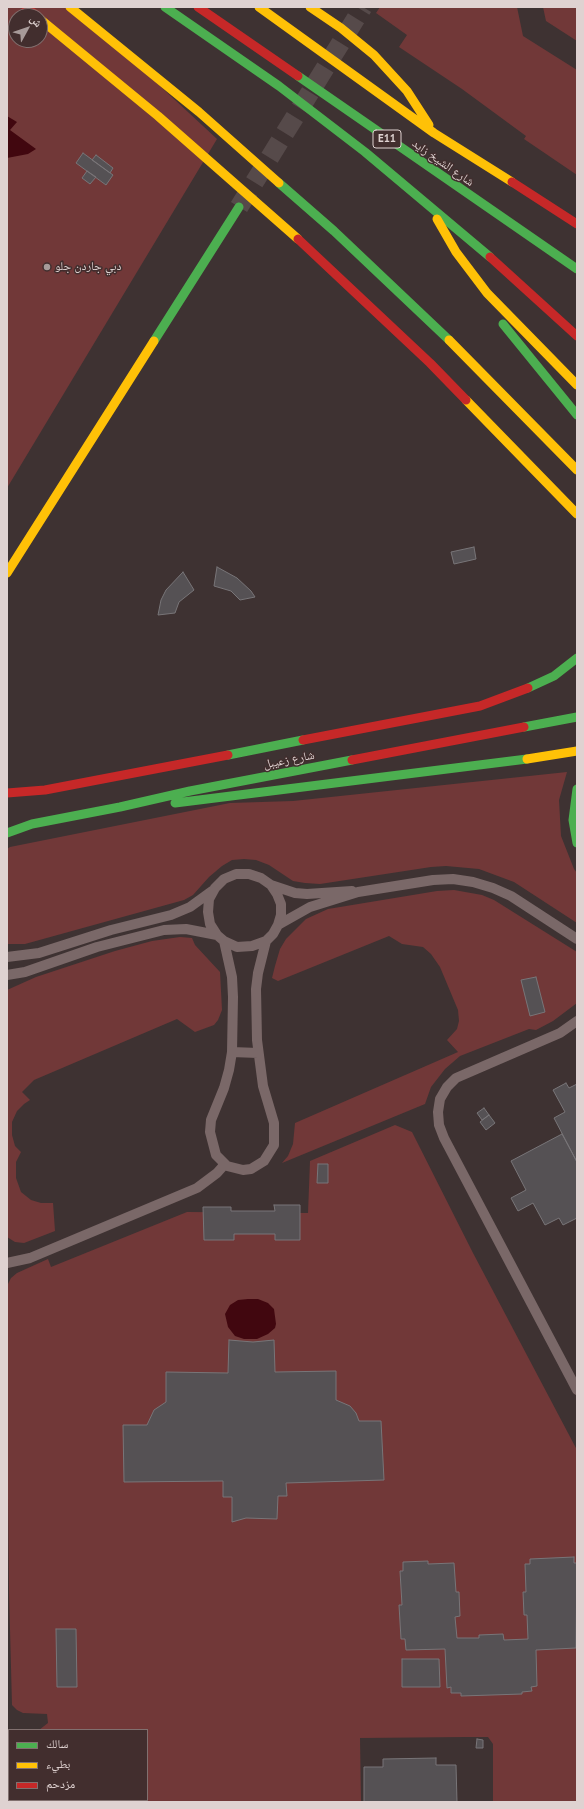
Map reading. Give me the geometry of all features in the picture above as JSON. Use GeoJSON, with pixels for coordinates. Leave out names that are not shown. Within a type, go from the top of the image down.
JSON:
{"type":"FeatureCollection","features":[{"type":"Feature","properties":{"kind":"main road"},"geometry":{"type":"LineString","coordinates":[[70,7],[199,112],[340,236],[475,365],[577,470]]}},
{"type":"Feature","properties":{"kind":"main road"},"geometry":{"type":"LineString","coordinates":[[165,7],[324,119],[512,275],[577,336]]}},
{"type":"Feature","properties":{"kind":"main road","name":"شارع الشيخ زايد"},"geometry":{"type":"LineString","coordinates":[[198,7],[577,269]]}},
{"type":"Feature","properties":{"kind":"main road","name":"شارع الشيخ زايد"},"geometry":{"type":"LineString","coordinates":[[259,7],[434,133],[577,224]]}},
{"type":"Feature","properties":{"kind":"main road"},"geometry":{"type":"LineString","coordinates":[[310,7],[358,41],[383,63],[407,91],[434,133]]}},
{"type":"Feature","properties":{"kind":"main road"},"geometry":{"type":"LineString","coordinates":[[48,26],[158,116],[336,273],[430,363],[577,514]]}},
{"type":"Feature","properties":{"kind":"main road"},"geometry":{"type":"LineString","coordinates":[[7,573],[239,207]]}},
{"type":"Feature","properties":{"kind":"main road"},"geometry":{"type":"LineString","coordinates":[[430,207],[456,252],[487,293],[577,385]]}},
{"type":"Feature","properties":{"kind":"main road"},"geometry":{"type":"LineString","coordinates":[[487,293],[494,309],[513,337],[577,415]]}},
{"type":"Feature","properties":{"kind":"main road","name":"شارع زعيبل"},"geometry":{"type":"LineString","coordinates":[[7,793],[45,790],[480,706],[524,691],[554,676],[577,658]]}},
{"type":"Feature","properties":{"kind":"main road","name":"شارع زعيبل"},"geometry":{"type":"LineString","coordinates":[[7,833],[32,824],[120,807],[190,791],[577,717]]}},
{"type":"Feature","properties":{"kind":"main road"},"geometry":{"type":"LineString","coordinates":[[120,807],[164,805],[267,791],[398,777],[505,763],[577,751]]}},
{"type":"Feature","properties":{"kind":"main road"},"geometry":{"type":"LineString","coordinates":[[577,789],[573,820],[577,843]]}},
{"type":"Feature","properties":{"kind":"street"},"geometry":{"type":"LineString","coordinates":[[7,957],[40,953],[111,930],[171,915],[199,902],[224,879],[236,874],[249,874],[261,878],[271,885],[295,893],[319,894],[345,891],[358,892]]}},
{"type":"Feature","properties":{"kind":"street"},"geometry":{"type":"LineString","coordinates":[[278,925],[310,907],[358,892],[433,880],[453,879],[473,882],[493,888],[511,896],[577,939]]}},
{"type":"Feature","properties":{"kind":"street"},"geometry":{"type":"LineString","coordinates":[[10,977],[97,947],[164,930],[186,929],[220,938],[237,947],[252,946],[266,940],[273,934],[278,925],[281,915],[281,904],[271,885]]}},
{"type":"Feature","properties":{"kind":"street"},"geometry":{"type":"LineString","coordinates":[[215,888],[209,899],[208,912],[210,924],[220,938],[232,977],[232,1052],[224,1088],[211,1120],[210,1132],[216,1155],[224,1164],[235,1169],[251,1169],[264,1161],[274,1145],[274,1123],[263,1086],[258,1053],[256,989],[259,967],[266,940]]}},
{"type":"Feature","properties":{"kind":"street"},"geometry":{"type":"LineString","coordinates":[[577,1021],[560,1033],[456,1078],[447,1087],[440,1099],[438,1112],[439,1125],[444,1138],[577,1390]]}},
{"type":"Feature","properties":{"kind":"street"},"geometry":{"type":"LineString","coordinates":[[232,1052],[258,1053]]}},
{"type":"Feature","properties":{"kind":"street"},"geometry":{"type":"LineString","coordinates":[[7,1263],[30,1258],[197,1188],[208,1181],[224,1164]]}},
{"type":"Feature","properties":{"kind":"shaded area"},"geometry":{"type":"Polygon","coordinates":[[[7,7],[75,7],[217,139],[7,488],[7,7]]]}},
{"type":"Feature","properties":{"kind":"shaded area"},"geometry":{"type":"Polygon","coordinates":[[[380,7],[517,7],[523,36],[577,70],[577,175],[524,139],[526,136],[462,89],[399,47],[407,35],[376,13],[380,7]]]}},
{"type":"Feature","properties":{"kind":"shaded area"},"geometry":{"type":"Polygon","coordinates":[[[543,7],[577,7],[577,41],[546,21],[543,7]]]}},
{"type":"Feature","properties":{"kind":"shaded area"},"geometry":{"type":"Polygon","coordinates":[[[7,116],[17,122],[10,130],[36,149],[28,154],[7,158],[7,116]]]}},
{"type":"Feature","properties":{"kind":"shaded area"},"geometry":{"type":"Polygon","coordinates":[[[567,772],[559,800],[561,836],[577,873],[577,923],[514,882],[479,869],[446,866],[431,867],[320,884],[293,881],[269,865],[256,860],[244,859],[232,860],[222,866],[209,877],[193,895],[184,900],[25,944],[7,944],[7,849],[10,847],[230,803],[293,801],[567,772]]]}},
{"type":"Feature","properties":{"kind":"shaded area"},"geometry":{"type":"Polygon","coordinates":[[[454,890],[482,895],[494,900],[577,952],[577,1003],[553,1021],[536,1030],[529,1029],[460,1056],[445,1069],[431,1087],[425,1104],[282,1163],[288,1156],[293,1144],[295,1123],[458,1052],[447,1040],[457,1029],[459,1021],[458,1010],[440,967],[431,954],[423,947],[402,944],[389,936],[278,981],[272,978],[280,949],[286,939],[306,919],[328,909],[437,891],[454,890]]]}},
{"type":"Feature","properties":{"kind":"shaded area"},"geometry":{"type":"Polygon","coordinates":[[[180,937],[192,938],[195,945],[220,972],[222,1010],[218,1020],[214,1025],[195,1032],[177,1019],[34,1080],[22,1092],[30,1100],[17,1111],[12,1122],[12,1135],[15,1146],[21,1152],[16,1162],[16,1178],[21,1192],[31,1200],[41,1203],[53,1203],[55,1231],[24,1243],[15,1242],[7,1237],[7,990],[36,977],[115,951],[152,941],[180,937]]]}},
{"type":"Feature","properties":{"kind":"shaded area"},"geometry":{"type":"Polygon","coordinates":[[[395,1125],[412,1132],[473,1253],[577,1450],[577,1802],[493,1802],[493,1744],[488,1737],[466,1737],[360,1738],[361,1802],[7,1802],[8,1753],[8,1801],[148,1801],[148,1729],[40,1729],[48,1723],[47,1714],[23,1713],[12,1705],[9,1591],[7,1286],[11,1278],[17,1273],[48,1259],[51,1267],[187,1212],[308,1213],[310,1161],[395,1125]]]}},
{"type":"Feature","properties":{"kind":"shaded area"},"geometry":{"type":"Polygon","coordinates":[[[258,1299],[268,1303],[274,1309],[276,1324],[275,1328],[268,1334],[257,1339],[244,1339],[235,1336],[228,1327],[225,1314],[230,1305],[238,1300],[258,1299]]]}},
{"type":"Feature","properties":{"kind":"building"},"geometry":{"type":"Polygon","coordinates":[[[83,153],[113,175],[106,185],[76,163],[83,153]]]}},
{"type":"Feature","properties":{"kind":"building"},"geometry":{"type":"Polygon","coordinates":[[[96,155],[113,168],[110,173],[92,160],[96,155]]]}},
{"type":"Feature","properties":{"kind":"building"},"geometry":{"type":"Polygon","coordinates":[[[87,171],[96,177],[90,184],[82,178],[87,171]]]}},
{"type":"Feature","properties":{"kind":"building"},"geometry":{"type":"Polygon","coordinates":[[[474,547],[476,559],[454,564],[451,552],[474,547]]]}},
{"type":"Feature","properties":{"kind":"building"},"geometry":{"type":"Polygon","coordinates":[[[217,567],[237,578],[251,591],[255,597],[240,600],[231,591],[214,586],[217,567]]]}},
{"type":"Feature","properties":{"kind":"building"},"geometry":{"type":"Polygon","coordinates":[[[183,572],[194,590],[179,602],[175,613],[158,615],[161,600],[166,590],[183,572]]]}},
{"type":"Feature","properties":{"kind":"building"},"geometry":{"type":"Polygon","coordinates":[[[536,977],[545,1012],[530,1016],[521,980],[536,977]]]}},
{"type":"Feature","properties":{"kind":"building"},"geometry":{"type":"Polygon","coordinates":[[[566,1083],[569,1088],[577,1084],[577,1162],[554,1118],[565,1112],[553,1090],[566,1083]]]}},
{"type":"Feature","properties":{"kind":"building"},"geometry":{"type":"Polygon","coordinates":[[[484,1108],[489,1115],[482,1120],[477,1113],[484,1108]]]}},
{"type":"Feature","properties":{"kind":"building"},"geometry":{"type":"Polygon","coordinates":[[[489,1115],[495,1123],[486,1130],[480,1122],[489,1115]]]}},
{"type":"Feature","properties":{"kind":"building"},"geometry":{"type":"Polygon","coordinates":[[[562,1134],[577,1162],[577,1218],[563,1225],[559,1218],[545,1225],[533,1203],[518,1211],[511,1198],[526,1190],[511,1161],[562,1134]]]}},
{"type":"Feature","properties":{"kind":"building"},"geometry":{"type":"Polygon","coordinates":[[[318,1164],[328,1164],[328,1183],[317,1183],[318,1164]]]}},
{"type":"Feature","properties":{"kind":"building"},"geometry":{"type":"Polygon","coordinates":[[[274,1205],[300,1205],[300,1240],[275,1240],[275,1234],[234,1234],[234,1240],[204,1240],[203,1207],[231,1207],[231,1211],[275,1211],[274,1205]]]}},
{"type":"Feature","properties":{"kind":"building"},"geometry":{"type":"Polygon","coordinates":[[[229,1340],[253,1342],[274,1340],[275,1372],[336,1371],[336,1400],[350,1406],[356,1413],[359,1421],[381,1421],[384,1480],[286,1483],[287,1496],[278,1496],[277,1519],[246,1518],[232,1522],[232,1497],[223,1497],[223,1481],[124,1482],[123,1425],[147,1425],[154,1410],[166,1402],[166,1372],[228,1373],[229,1340]]]}},
{"type":"Feature","properties":{"kind":"building"},"geometry":{"type":"Polygon","coordinates":[[[574,1557],[574,1563],[577,1563],[576,1648],[536,1650],[537,1686],[531,1687],[532,1691],[522,1692],[522,1694],[461,1696],[461,1693],[451,1693],[451,1687],[447,1688],[445,1649],[406,1650],[405,1639],[401,1639],[399,1605],[402,1605],[400,1571],[403,1571],[403,1562],[428,1561],[428,1564],[454,1563],[456,1592],[459,1592],[460,1616],[455,1617],[457,1638],[479,1638],[479,1635],[503,1634],[504,1640],[528,1639],[527,1615],[524,1615],[523,1592],[526,1592],[525,1564],[530,1564],[530,1559],[574,1557]]]}},
{"type":"Feature","properties":{"kind":"building"},"geometry":{"type":"Polygon","coordinates":[[[56,1629],[76,1629],[77,1687],[57,1687],[56,1629]]]}},
{"type":"Feature","properties":{"kind":"building"},"geometry":{"type":"Polygon","coordinates":[[[402,1659],[439,1659],[440,1687],[402,1687],[402,1659]]]}},
{"type":"Feature","properties":{"kind":"building"},"geometry":{"type":"Polygon","coordinates":[[[477,1739],[483,1740],[483,1748],[476,1748],[477,1739]]]}},
{"type":"Feature","properties":{"kind":"building"},"geometry":{"type":"Polygon","coordinates":[[[436,1758],[436,1765],[456,1765],[457,1802],[364,1802],[364,1767],[383,1767],[383,1759],[436,1758]]]}},
{"type":"Feature","properties":{"kind":"tunnel"},"geometry":{"type":"LineString","coordinates":[[239,207],[363,7]]}},
{"type":"Feature","properties":{"kind":"traffic: fast"},"geometry":{"type":"LineString","coordinates":[[165,7],[279,86],[365,152],[490,257]]}},
{"type":"Feature","properties":{"kind":"traffic: fast"},"geometry":{"type":"LineString","coordinates":[[298,76],[577,269]]}},
{"type":"Feature","properties":{"kind":"traffic: fast"},"geometry":{"type":"LineString","coordinates":[[279,183],[334,231],[449,340]]}},
{"type":"Feature","properties":{"kind":"traffic: fast"},"geometry":{"type":"LineString","coordinates":[[154,341],[239,207]]}},
{"type":"Feature","properties":{"kind":"traffic: fast"},"geometry":{"type":"LineString","coordinates":[[503,324],[577,415]]}},
{"type":"Feature","properties":{"kind":"traffic: fast"},"geometry":{"type":"LineString","coordinates":[[528,688],[554,676],[577,658]]}},
{"type":"Feature","properties":{"kind":"traffic: fast"},"geometry":{"type":"LineString","coordinates":[[524,727],[577,717]]}},
{"type":"Feature","properties":{"kind":"traffic: fast"},"geometry":{"type":"LineString","coordinates":[[228,755],[303,740]]}},
{"type":"Feature","properties":{"kind":"traffic: fast"},"geometry":{"type":"LineString","coordinates":[[175,803],[527,759]]}},
{"type":"Feature","properties":{"kind":"traffic: fast"},"geometry":{"type":"LineString","coordinates":[[7,833],[32,824],[120,807],[190,791],[352,760]]}},
{"type":"Feature","properties":{"kind":"traffic: fast"},"geometry":{"type":"LineString","coordinates":[[577,789],[573,820],[577,843]]}},
{"type":"Feature","properties":{"kind":"traffic: slow"},"geometry":{"type":"LineString","coordinates":[[70,7],[199,112],[279,183]]}},
{"type":"Feature","properties":{"kind":"traffic: slow"},"geometry":{"type":"LineString","coordinates":[[259,7],[434,133],[512,182]]}},
{"type":"Feature","properties":{"kind":"traffic: slow"},"geometry":{"type":"LineString","coordinates":[[310,7],[341,28],[374,55],[407,91],[429,125]]}},
{"type":"Feature","properties":{"kind":"traffic: slow"},"geometry":{"type":"LineString","coordinates":[[48,26],[158,116],[298,239]]}},
{"type":"Feature","properties":{"kind":"traffic: slow"},"geometry":{"type":"LineString","coordinates":[[437,219],[456,252],[487,293],[577,385]]}},
{"type":"Feature","properties":{"kind":"traffic: slow"},"geometry":{"type":"LineString","coordinates":[[449,340],[577,470]]}},
{"type":"Feature","properties":{"kind":"traffic: slow"},"geometry":{"type":"LineString","coordinates":[[7,573],[154,341]]}},
{"type":"Feature","properties":{"kind":"traffic: slow"},"geometry":{"type":"LineString","coordinates":[[466,400],[577,514]]}},
{"type":"Feature","properties":{"kind":"traffic: slow"},"geometry":{"type":"LineString","coordinates":[[527,759],[577,751]]}},
{"type":"Feature","properties":{"kind":"traffic: jam"},"geometry":{"type":"LineString","coordinates":[[198,7],[298,76]]}},
{"type":"Feature","properties":{"kind":"traffic: jam"},"geometry":{"type":"LineString","coordinates":[[512,182],[577,224]]}},
{"type":"Feature","properties":{"kind":"traffic: jam"},"geometry":{"type":"LineString","coordinates":[[298,239],[430,363],[466,400]]}},
{"type":"Feature","properties":{"kind":"traffic: jam"},"geometry":{"type":"LineString","coordinates":[[490,257],[577,336]]}},
{"type":"Feature","properties":{"kind":"traffic: jam"},"geometry":{"type":"LineString","coordinates":[[303,740],[480,706],[528,688]]}},
{"type":"Feature","properties":{"kind":"traffic: jam"},"geometry":{"type":"LineString","coordinates":[[352,760],[524,727]]}},
{"type":"Feature","properties":{"kind":"traffic: jam"},"geometry":{"type":"LineString","coordinates":[[7,793],[45,790],[228,755]]}},
{"type":"Feature","properties":{"kind":"place","name":"دبي جاردن جلو"},"geometry":{"type":"Point","coordinates":[47,267]}}]}
